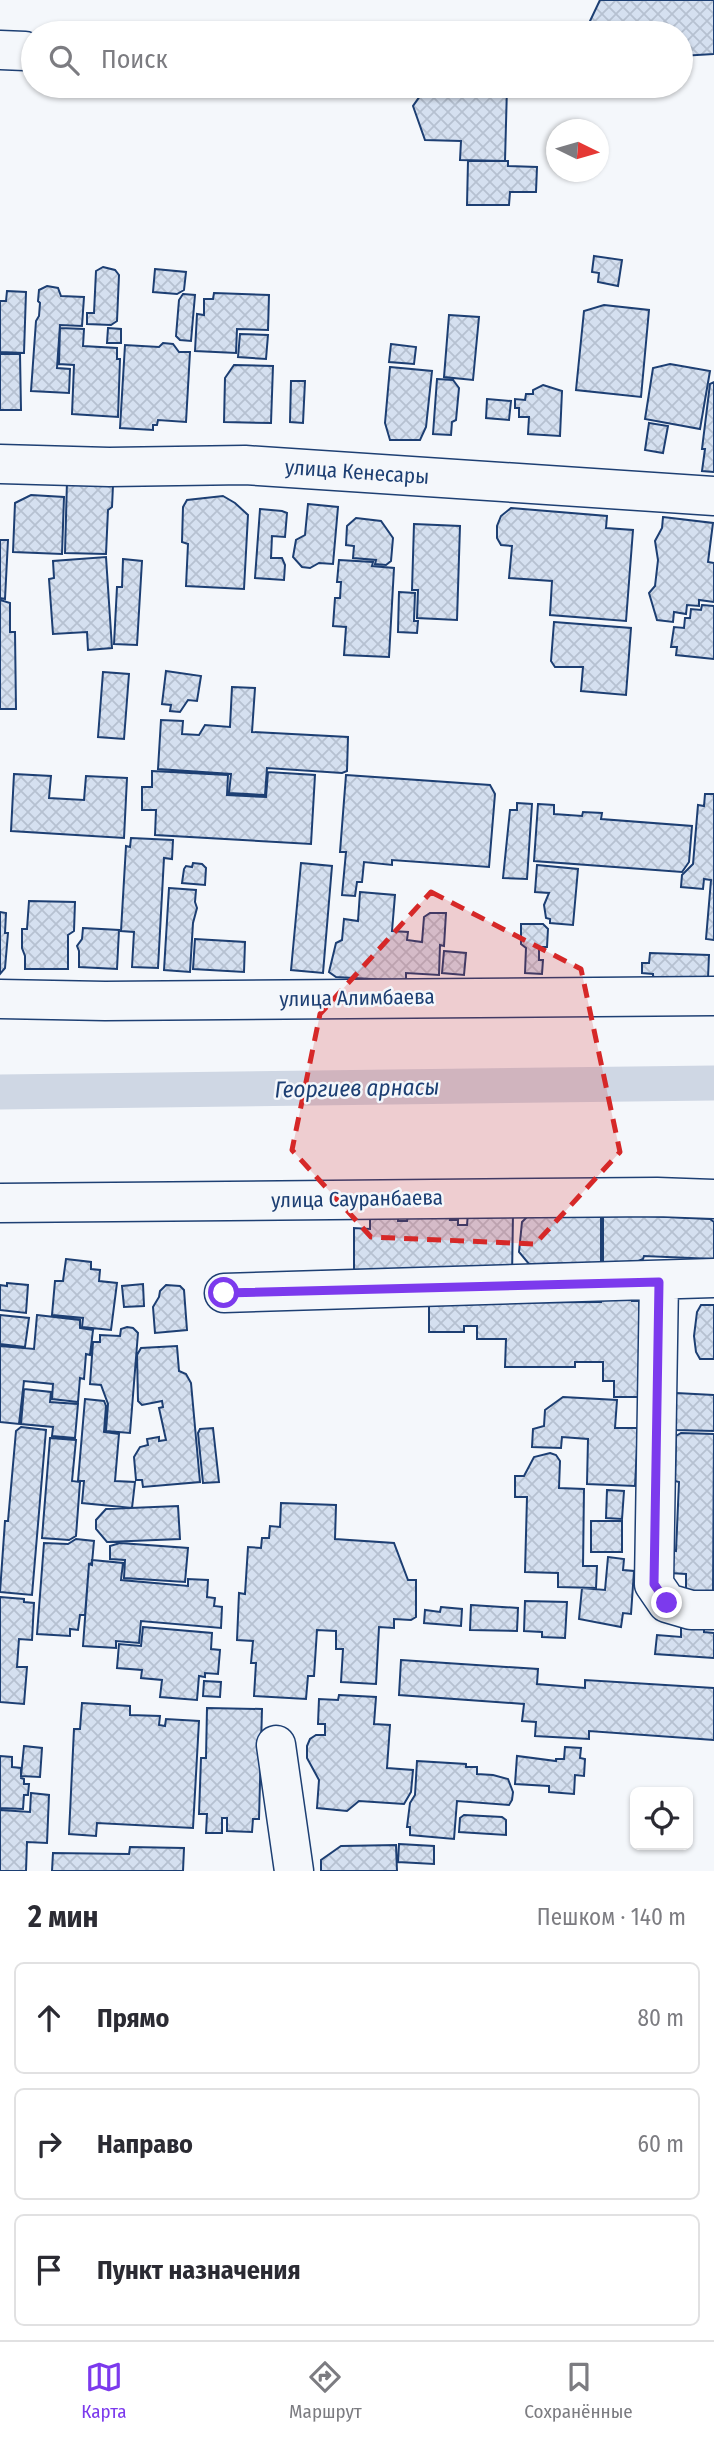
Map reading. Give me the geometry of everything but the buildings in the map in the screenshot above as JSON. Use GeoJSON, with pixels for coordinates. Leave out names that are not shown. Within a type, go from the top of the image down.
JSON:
{"type":"FeatureCollection","features":[{"type":"Feature","properties":{"kind":"street","name":"улица Кенесары"},"geometry":{"type":"LineString","coordinates":[[0,464],[109,467],[245,465],[714,496]]}},
{"type":"Feature","properties":{"kind":"street","name":"улица Алимбаева"},"geometry":{"type":"LineString","coordinates":[[0,999],[105,1001],[714,996]]}},
{"type":"Feature","properties":{"kind":"street","name":"улица Сауранбаева"},"geometry":{"type":"LineString","coordinates":[[0,1203],[657,1197],[714,1199]]}},
{"type":"Feature","properties":{"kind":"street"},"geometry":{"type":"LineString","coordinates":[[224,1293],[659,1282],[714,1278]]}},
{"type":"Feature","properties":{"kind":"street"},"geometry":{"type":"LineString","coordinates":[[659,1282],[654,1584],[667,1603],[691,1610],[714,1610]]}},
{"type":"Feature","properties":{"kind":"street"},"geometry":{"type":"LineString","coordinates":[[276,1745],[294,1871]]}},
{"type":"Feature","properties":{"kind":"highlighted area"},"geometry":{"type":"Polygon","coordinates":[[[431,892],[581,969],[620,1152],[535,1244],[371,1237],[292,1150],[320,1014],[431,892]]]}},
{"type":"Feature","properties":{"kind":"waterway","name":"Георгиев арнасы"},"geometry":{"type":"LineString","coordinates":[[0,1092],[714,1083]]}},
{"type":"Feature","properties":{"kind":"route"},"geometry":{"type":"LineString","coordinates":[[224,1293],[659,1282],[654,1584],[667,1603]]}}]}
